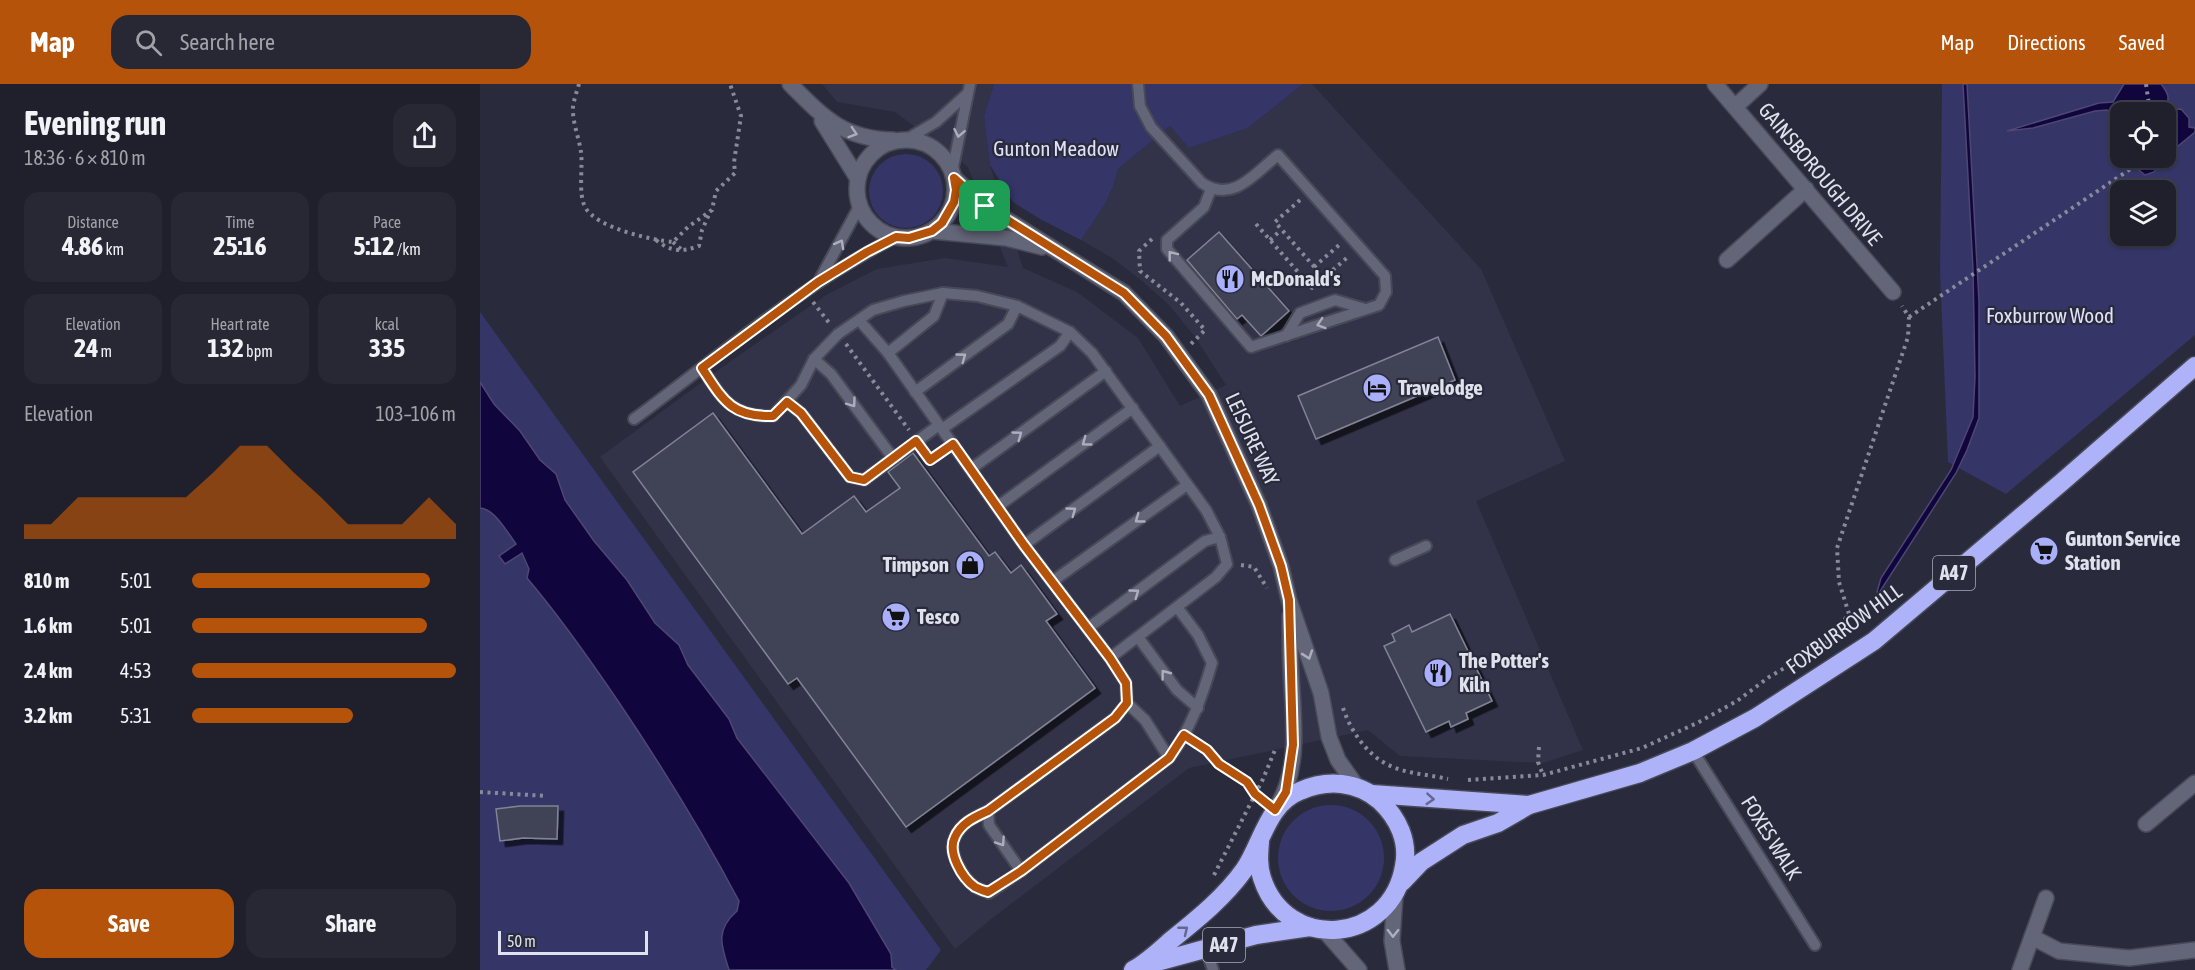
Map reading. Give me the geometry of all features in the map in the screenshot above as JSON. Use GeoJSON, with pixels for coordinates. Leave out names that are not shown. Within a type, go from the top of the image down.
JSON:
{"type":"FeatureCollection","features":[{"type":"Feature","properties":{"kind":"highway","name":"FOXBURROW HILL"},"geometry":{"type":"LineString","coordinates":[[1398,889],[1421,862],[1463,835],[1498,823],[1529,805],[1640,773],[1693,751],[1755,718],[1874,641],[2195,366]]}},
{"type":"Feature","properties":{"kind":"highway"},"geometry":{"type":"LineString","coordinates":[[1333,783],[1365,791],[1391,811],[1402,833],[1406,855],[1398,889],[1387,906],[1374,918],[1340,930],[1316,928],[1290,916],[1273,900],[1262,879],[1259,861],[1260,842],[1265,826],[1275,810],[1296,792],[1315,785],[1333,783]]}},
{"type":"Feature","properties":{"kind":"highway","name":"FOXBURROW HILL"},"geometry":{"type":"LineString","coordinates":[[1365,791],[1529,805]]}},
{"type":"Feature","properties":{"kind":"highway","name":"A47"},"geometry":{"type":"LineString","coordinates":[[1136,968],[1218,903],[1244,869],[1260,842]]}},
{"type":"Feature","properties":{"kind":"highway","name":"A47"},"geometry":{"type":"LineString","coordinates":[[1136,968],[1256,935],[1316,928]]}},
{"type":"Feature","properties":{"kind":"street","name":"LEISURE WAY"},"geometry":{"type":"LineString","coordinates":[[790,84],[839,129],[873,140],[919,141],[939,152],[953,175],[985,206],[1124,293],[1166,336],[1209,395],[1259,505],[1321,693],[1329,737],[1338,760],[1365,791]]}},
{"type":"Feature","properties":{"kind":"street","name":"GAINSBOROUGH DRIVE"},"geometry":{"type":"LineString","coordinates":[[1715,84],[1893,292]]}},
{"type":"Feature","properties":{"kind":"street"},"geometry":{"type":"LineString","coordinates":[[1736,106],[1760,84]]}},
{"type":"Feature","properties":{"kind":"street","name":"LEISURE WAY"},"geometry":{"type":"LineString","coordinates":[[814,108],[858,179],[860,204]]}},
{"type":"Feature","properties":{"kind":"street"},"geometry":{"type":"LineString","coordinates":[[858,179],[862,168],[877,149],[903,140]]}},
{"type":"Feature","properties":{"kind":"street"},"geometry":{"type":"LineString","coordinates":[[932,231],[945,218],[954,202],[956,190],[953,175]]}},
{"type":"Feature","properties":{"kind":"street"},"geometry":{"type":"LineString","coordinates":[[1726,260],[1806,189]]}},
{"type":"Feature","properties":{"kind":"street"},"geometry":{"type":"LineString","coordinates":[[860,204],[870,222],[878,229],[896,237]]}},
{"type":"Feature","properties":{"kind":"street","name":"LEISURE WAY"},"geometry":{"type":"LineString","coordinates":[[896,237],[909,238],[932,231],[1006,238],[1056,250]]}},
{"type":"Feature","properties":{"kind":"street","name":"LEISURE WAY"},"geometry":{"type":"LineString","coordinates":[[1275,810],[1286,792],[1293,745],[1289,600]]}},
{"type":"Feature","properties":{"kind":"street"},"geometry":{"type":"LineString","coordinates":[[2146,824],[2195,783]]}},
{"type":"Feature","properties":{"kind":"street"},"geometry":{"type":"LineString","coordinates":[[1397,970],[1392,941],[1398,889]]}},
{"type":"Feature","properties":{"kind":"street"},"geometry":{"type":"LineString","coordinates":[[2020,970],[2046,898]]}},
{"type":"Feature","properties":{"kind":"street"},"geometry":{"type":"LineString","coordinates":[[1316,928],[1359,970]]}},
{"type":"Feature","properties":{"kind":"street"},"geometry":{"type":"LineString","coordinates":[[2032,937],[2058,951],[2129,958],[2195,950]]}},
{"type":"Feature","properties":{"kind":"lane"},"geometry":{"type":"LineString","coordinates":[[1138,84],[1140,106],[1151,127],[1202,183],[1211,189],[1231,190],[1241,185],[1278,154],[1385,276],[1386,292],[1379,305],[1251,347],[1167,249],[1167,240],[1204,207],[1211,189]]}},
{"type":"Feature","properties":{"kind":"lane"},"geometry":{"type":"LineString","coordinates":[[903,140],[936,122],[969,89]]}},
{"type":"Feature","properties":{"kind":"lane"},"geometry":{"type":"LineString","coordinates":[[953,175],[969,89]]}},
{"type":"Feature","properties":{"kind":"lane"},"geometry":{"type":"LineString","coordinates":[[818,282],[860,204]]}},
{"type":"Feature","properties":{"kind":"lane"},"geometry":{"type":"LineString","coordinates":[[634,419],[818,282],[896,237]]}},
{"type":"Feature","properties":{"kind":"lane"},"geometry":{"type":"LineString","coordinates":[[702,368],[720,394],[736,410],[754,416],[773,416],[801,385],[814,359],[838,334],[873,310],[904,301],[943,293],[977,296],[1017,306],[1070,332],[1092,352],[1206,510],[1220,537],[1227,564],[1216,577],[1110,658]]}},
{"type":"Feature","properties":{"kind":"lane"},"geometry":{"type":"LineString","coordinates":[[888,353],[934,316],[943,293]]}},
{"type":"Feature","properties":{"kind":"lane"},"geometry":{"type":"LineString","coordinates":[[1286,336],[1300,313],[1335,300],[1366,309]]}},
{"type":"Feature","properties":{"kind":"lane"},"geometry":{"type":"LineString","coordinates":[[915,392],[1008,324],[1017,306]]}},
{"type":"Feature","properties":{"kind":"lane"},"geometry":{"type":"LineString","coordinates":[[859,320],[888,353],[1024,545],[1088,627],[1126,683],[1127,703],[1115,718],[988,811],[969,820],[955,837],[952,851],[959,867],[974,886],[988,892],[1021,871],[1169,758],[1198,708],[1212,663],[1198,635],[1177,607]]}},
{"type":"Feature","properties":{"kind":"lane"},"geometry":{"type":"LineString","coordinates":[[787,402],[801,413],[850,477],[864,480],[916,441],[1060,346],[1070,332]]}},
{"type":"Feature","properties":{"kind":"lane"},"geometry":{"type":"LineString","coordinates":[[814,359],[831,374],[893,458]]}},
{"type":"Feature","properties":{"kind":"lane"},"geometry":{"type":"LineString","coordinates":[[971,470],[1106,371]]}},
{"type":"Feature","properties":{"kind":"lane"},"geometry":{"type":"LineString","coordinates":[[997,507],[1133,408]]}},
{"type":"Feature","properties":{"kind":"lane"},"geometry":{"type":"LineString","coordinates":[[1024,545],[1160,447]]}},
{"type":"Feature","properties":{"kind":"lane"},"geometry":{"type":"LineString","coordinates":[[1053,581],[1187,485]]}},
{"type":"Feature","properties":{"kind":"lane"},"geometry":{"type":"LineString","coordinates":[[1088,627],[1205,541],[1220,537]]}},
{"type":"Feature","properties":{"kind":"lane"},"geometry":{"type":"LineString","coordinates":[[1395,560],[1426,546]]}},
{"type":"Feature","properties":{"kind":"lane"},"geometry":{"type":"LineString","coordinates":[[1137,637],[1177,690],[1198,708]]}},
{"type":"Feature","properties":{"kind":"lane"},"geometry":{"type":"LineString","coordinates":[[1127,703],[1145,720],[1169,758]]}},
{"type":"Feature","properties":{"kind":"lane","name":"FOXES WALK"},"geometry":{"type":"LineString","coordinates":[[1693,751],[1815,945]]}},
{"type":"Feature","properties":{"kind":"lane"},"geometry":{"type":"LineString","coordinates":[[988,811],[989,825],[1021,871]]}},
{"type":"Feature","properties":{"kind":"lane"},"geometry":{"type":"LineString","coordinates":[[1206,950],[1213,970]]}},
{"type":"Feature","properties":{"kind":"path"},"geometry":{"type":"LineString","coordinates":[[579,84],[573,108],[581,153],[581,182],[585,207],[595,218],[610,226],[656,240],[673,242],[683,251]]}},
{"type":"Feature","properties":{"kind":"path"},"geometry":{"type":"LineString","coordinates":[[656,240],[666,248],[683,251],[699,246],[702,230],[712,210],[716,191],[735,173],[734,162],[741,116],[730,84]]}},
{"type":"Feature","properties":{"kind":"path"},"geometry":{"type":"LineString","coordinates":[[2146,84],[2149,102]]}},
{"type":"Feature","properties":{"kind":"path"},"geometry":{"type":"LineString","coordinates":[[1909,317],[2132,168]]}},
{"type":"Feature","properties":{"kind":"path"},"geometry":{"type":"LineString","coordinates":[[1306,204],[1302,199],[1275,222],[1324,278]]}},
{"type":"Feature","properties":{"kind":"path"},"geometry":{"type":"LineString","coordinates":[[673,242],[688,227],[712,210]]}},
{"type":"Feature","properties":{"kind":"path"},"geometry":{"type":"LineString","coordinates":[[1256,224],[1312,288],[1351,254]]}},
{"type":"Feature","properties":{"kind":"path"},"geometry":{"type":"LineString","coordinates":[[1270,240],[1281,230]]}},
{"type":"Feature","properties":{"kind":"path"},"geometry":{"type":"LineString","coordinates":[[1314,267],[1341,243]]}},
{"type":"Feature","properties":{"kind":"path"},"geometry":{"type":"LineString","coordinates":[[805,292],[930,460],[953,444]]}},
{"type":"Feature","properties":{"kind":"path"},"geometry":{"type":"LineString","coordinates":[[1467,780],[1544,775],[1642,748],[1737,701],[1769,677],[1824,645],[1849,614],[1839,582],[1837,548],[1908,337],[1909,317],[1893,292]]}},
{"type":"Feature","properties":{"kind":"path"},"geometry":{"type":"LineString","coordinates":[[1227,564],[1254,567],[1271,599]]}},
{"type":"Feature","properties":{"kind":"path"},"geometry":{"type":"LineString","coordinates":[[1342,701],[1343,710],[1354,733],[1367,749],[1392,767],[1456,781]]}},
{"type":"Feature","properties":{"kind":"path"},"geometry":{"type":"LineString","coordinates":[[1184,735],[1207,750],[1219,764],[1247,782],[1255,794],[1275,810]]}},
{"type":"Feature","properties":{"kind":"path"},"geometry":{"type":"LineString","coordinates":[[1210,880],[1224,857],[1267,770],[1276,741]]}},
{"type":"Feature","properties":{"kind":"path"},"geometry":{"type":"LineString","coordinates":[[1539,747],[1538,762],[1544,775]]}},
{"type":"Feature","properties":{"kind":"path"},"geometry":{"type":"LineString","coordinates":[[480,792],[547,796]]}},
{"type":"Feature","properties":{"kind":"shaded area"},"geometry":{"type":"Polygon","coordinates":[[[822,84],[994,84],[984,116],[990,165],[1023,268],[1077,292],[1138,338],[1180,406],[1226,385],[1195,337],[1169,305],[1112,258],[1081,240],[1105,204],[1118,169],[1170,126],[1189,148],[1248,128],[1303,84],[1312,84],[1481,269],[1565,461],[1476,501],[1583,750],[1543,763],[1400,756],[1368,730],[1189,768],[955,949],[600,457],[728,363],[826,295],[877,269],[945,258],[1008,267],[968,167],[895,112],[837,102],[822,84]]]}},
{"type":"Feature","properties":{"kind":"shaded area"},"geometry":{"type":"Polygon","coordinates":[[[1963,84],[1967,84],[1979,301],[1979,418],[1956,473],[1879,593],[1877,592],[1881,578],[1951,470],[1973,417],[1975,377],[1973,269],[1963,84]]]}},
{"type":"Feature","properties":{"kind":"shaded area"},"geometry":{"type":"Polygon","coordinates":[[[2124,84],[2161,84],[2168,96],[2168,102],[2113,102],[2124,84]]]}},
{"type":"Feature","properties":{"kind":"shaded area"},"geometry":{"type":"Polygon","coordinates":[[[2110,102],[2110,112],[2095,111],[2033,128],[2007,131],[2099,103],[2110,102]]]}},
{"type":"Feature","properties":{"kind":"shaded area"},"geometry":{"type":"Polygon","coordinates":[[[2176,109],[2181,109],[2189,118],[2189,127],[2195,128],[2195,132],[2176,146],[2176,109]]]}},
{"type":"Feature","properties":{"kind":"shaded area"},"geometry":{"type":"Polygon","coordinates":[[[2139,168],[2156,168],[2154,172],[2145,175],[2139,168]]]}},
{"type":"Feature","properties":{"kind":"shaded area"},"geometry":{"type":"Polygon","coordinates":[[[480,382],[494,404],[520,431],[540,460],[556,474],[565,500],[594,541],[627,580],[655,623],[679,645],[688,665],[729,719],[737,738],[849,883],[891,954],[892,967],[896,970],[729,970],[722,945],[723,931],[725,925],[737,911],[739,901],[652,752],[575,640],[527,578],[529,569],[522,553],[505,564],[499,556],[516,544],[491,512],[480,508],[480,382]]]}},
{"type":"Feature","properties":{"kind":"green space","name":"Gunton Meadow"},"geometry":{"type":"Polygon","coordinates":[[[994,84],[1303,84],[1248,128],[1189,148],[1170,126],[1118,169],[1105,204],[1081,240],[1013,202],[990,165],[984,116],[994,84]]]}},
{"type":"Feature","properties":{"kind":"green space","name":"Foxburrow Wood"},"geometry":{"type":"Polygon","coordinates":[[[1942,84],[2195,84],[2195,335],[2006,494],[1948,462],[1940,272],[1942,84]]]}},
{"type":"Feature","properties":{"kind":"green space"},"geometry":{"type":"Polygon","coordinates":[[[906,154],[920,157],[932,165],[940,177],[943,191],[940,205],[932,217],[920,225],[906,228],[892,225],[880,217],[872,205],[869,191],[872,177],[880,165],[892,157],[906,154]]]}},
{"type":"Feature","properties":{"kind":"green space"},"geometry":{"type":"Polygon","coordinates":[[[480,312],[941,950],[926,970],[480,970],[480,312]]]}},
{"type":"Feature","properties":{"kind":"green space"},"geometry":{"type":"Polygon","coordinates":[[[1331,805],[1351,809],[1369,820],[1380,838],[1384,858],[1380,878],[1369,896],[1351,907],[1331,911],[1311,907],[1293,896],[1282,878],[1278,858],[1282,838],[1293,820],[1311,809],[1331,805]]]}},
{"type":"Feature","properties":{"kind":"building","name":"McDonald's"},"geometry":{"type":"Polygon","coordinates":[[[1219,232],[1289,311],[1261,336],[1242,315],[1237,319],[1187,260],[1219,232]]]}},
{"type":"Feature","properties":{"kind":"building","name":"Travelodge"},"geometry":{"type":"Polygon","coordinates":[[[1438,337],[1455,380],[1316,439],[1298,396],[1438,337]]]}},
{"type":"Feature","properties":{"kind":"building","name":"Tesco"},"geometry":{"type":"Polygon","coordinates":[[[713,413],[802,534],[854,496],[866,512],[900,488],[888,472],[913,453],[989,556],[995,552],[1011,573],[1021,565],[1057,614],[1046,621],[1095,688],[906,827],[797,678],[788,684],[633,472],[713,413]]]}},
{"type":"Feature","properties":{"kind":"building","name":"The Potter's Kiln"},"geometry":{"type":"Polygon","coordinates":[[[1450,614],[1492,701],[1466,713],[1468,719],[1451,727],[1449,721],[1426,732],[1384,646],[1395,641],[1392,634],[1409,625],[1412,632],[1450,614]]]}},
{"type":"Feature","properties":{"kind":"building"},"geometry":{"type":"Polygon","coordinates":[[[520,806],[558,806],[557,839],[523,838],[500,841],[496,809],[520,806]]]}},
{"type":"Feature","properties":{"kind":"place","name":"McDonald's"},"geometry":{"type":"Point","coordinates":[1230,279]}},
{"type":"Feature","properties":{"kind":"place","name":"Travelodge"},"geometry":{"type":"Point","coordinates":[1377,388]}},
{"type":"Feature","properties":{"kind":"place","name":"Gunton Service Station"},"geometry":{"type":"Point","coordinates":[2044,551]}},
{"type":"Feature","properties":{"kind":"place","name":"Timpson"},"geometry":{"type":"Point","coordinates":[970,565]}},
{"type":"Feature","properties":{"kind":"place","name":"Tesco"},"geometry":{"type":"Point","coordinates":[896,617]}},
{"type":"Feature","properties":{"kind":"place","name":"The Potter's Kiln"},"geometry":{"type":"Point","coordinates":[1438,673]}},
{"type":"Feature","properties":{"kind":"route"},"geometry":{"type":"LineString","coordinates":[[954,178],[985,206],[1124,293],[1166,336],[1209,395],[1259,505],[1281,566],[1289,600],[1293,699],[1290,778],[1286,792],[1275,810],[1255,794],[1247,782],[1219,764],[1207,750],[1184,735],[1181,743],[1169,758],[1021,871],[988,892],[974,886],[959,867],[952,851],[955,837],[969,820],[988,811],[1115,718],[1127,703],[1126,683],[1088,627],[1024,545],[953,444],[930,460],[916,441],[864,480],[850,477],[801,413],[787,402],[773,416],[754,416],[736,410],[720,394],[702,368],[818,282],[867,252],[896,237],[921,236],[932,231],[942,223],[954,202],[956,190],[954,178]]}}]}
